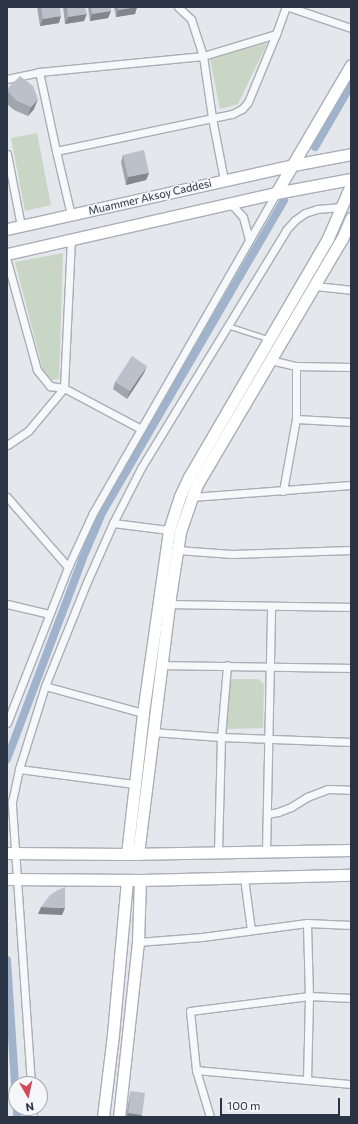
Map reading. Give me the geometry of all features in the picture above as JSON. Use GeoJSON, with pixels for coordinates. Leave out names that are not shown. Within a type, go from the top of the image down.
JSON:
{"type":"FeatureCollection","features":[{"type":"Feature","properties":{"kind":"street"},"geometry":{"type":"LineString","coordinates":[[178,7],[191,19],[203,56],[212,118],[224,180]]}},
{"type":"Feature","properties":{"kind":"street"},"geometry":{"type":"LineString","coordinates":[[56,151],[232,114],[242,109],[248,102],[287,7],[351,28]]}},
{"type":"Feature","properties":{"kind":"street"},"geometry":{"type":"LineString","coordinates":[[7,79],[39,72],[203,56],[276,34]]}},
{"type":"Feature","properties":{"kind":"street"},"geometry":{"type":"LineString","coordinates":[[7,723],[68,567],[93,513],[351,65]]}},
{"type":"Feature","properties":{"kind":"street"},"geometry":{"type":"LineString","coordinates":[[39,72],[71,215]]}},
{"type":"Feature","properties":{"kind":"street"},"geometry":{"type":"LineString","coordinates":[[7,154],[21,226]]}},
{"type":"Feature","properties":{"kind":"street","name":"Muammer Aksoy Caddesi"},"geometry":{"type":"LineString","coordinates":[[7,229],[224,180],[351,154]]}},
{"type":"Feature","properties":{"kind":"street"},"geometry":{"type":"LineString","coordinates":[[7,254],[276,193],[351,179]]}},
{"type":"Feature","properties":{"kind":"street"},"geometry":{"type":"LineString","coordinates":[[127,854],[143,713],[169,530],[180,496],[189,477],[328,238],[351,185]]}},
{"type":"Feature","properties":{"kind":"street"},"geometry":{"type":"LineString","coordinates":[[227,204],[238,210],[243,217],[249,240]]}},
{"type":"Feature","properties":{"kind":"street"},"geometry":{"type":"LineString","coordinates":[[30,1076],[13,879],[12,802],[19,769],[45,686],[86,584],[113,523],[141,468],[290,225],[300,216],[311,211],[341,207]]}},
{"type":"Feature","properties":{"kind":"street"},"geometry":{"type":"LineString","coordinates":[[138,854],[160,665],[180,532],[198,483],[270,360],[346,238],[351,218]]}},
{"type":"Feature","properties":{"kind":"street"},"geometry":{"type":"LineString","coordinates":[[7,445],[28,431],[64,388],[71,239]]}},
{"type":"Feature","properties":{"kind":"street"},"geometry":{"type":"LineString","coordinates":[[7,261],[37,370],[50,386],[64,388],[141,429]]}},
{"type":"Feature","properties":{"kind":"street"},"geometry":{"type":"LineString","coordinates":[[315,286],[351,290]]}},
{"type":"Feature","properties":{"kind":"street"},"geometry":{"type":"LineString","coordinates":[[270,360],[296,366],[351,367]]}},
{"type":"Feature","properties":{"kind":"street"},"geometry":{"type":"LineString","coordinates":[[283,491],[296,419],[296,366]]}},
{"type":"Feature","properties":{"kind":"street"},"geometry":{"type":"LineString","coordinates":[[296,419],[351,422]]}},
{"type":"Feature","properties":{"kind":"street"},"geometry":{"type":"LineString","coordinates":[[192,497],[351,485]]}},
{"type":"Feature","properties":{"kind":"street"},"geometry":{"type":"LineString","coordinates":[[7,497],[68,567]]}},
{"type":"Feature","properties":{"kind":"street"},"geometry":{"type":"LineString","coordinates":[[113,523],[169,530]]}},
{"type":"Feature","properties":{"kind":"street"},"geometry":{"type":"LineString","coordinates":[[177,550],[232,554],[351,550]]}},
{"type":"Feature","properties":{"kind":"street"},"geometry":{"type":"LineString","coordinates":[[7,604],[49,614]]}},
{"type":"Feature","properties":{"kind":"street"},"geometry":{"type":"LineString","coordinates":[[169,604],[351,607]]}},
{"type":"Feature","properties":{"kind":"street"},"geometry":{"type":"LineString","coordinates":[[266,851],[271,606]]}},
{"type":"Feature","properties":{"kind":"street"},"geometry":{"type":"LineString","coordinates":[[160,665],[351,668]]}},
{"type":"Feature","properties":{"kind":"street"},"geometry":{"type":"LineString","coordinates":[[218,852],[221,737],[227,665]]}},
{"type":"Feature","properties":{"kind":"street"},"geometry":{"type":"LineString","coordinates":[[45,686],[143,713]]}},
{"type":"Feature","properties":{"kind":"street"},"geometry":{"type":"LineString","coordinates":[[152,732],[221,737],[351,742]]}},
{"type":"Feature","properties":{"kind":"street"},"geometry":{"type":"LineString","coordinates":[[19,769],[134,784]]}},
{"type":"Feature","properties":{"kind":"street"},"geometry":{"type":"LineString","coordinates":[[267,814],[291,807],[307,797],[328,789],[351,790]]}},
{"type":"Feature","properties":{"kind":"street"},"geometry":{"type":"LineString","coordinates":[[12,853],[138,854],[351,850]]}},
{"type":"Feature","properties":{"kind":"street"},"geometry":{"type":"LineString","coordinates":[[13,879],[140,880],[351,875]]}},
{"type":"Feature","properties":{"kind":"street"},"geometry":{"type":"LineString","coordinates":[[244,878],[250,930]]}},
{"type":"Feature","properties":{"kind":"street"},"geometry":{"type":"LineString","coordinates":[[104,1117],[113,1034],[126,880]]}},
{"type":"Feature","properties":{"kind":"street"},"geometry":{"type":"LineString","coordinates":[[119,1117],[138,942],[140,880]]}},
{"type":"Feature","properties":{"kind":"street"},"geometry":{"type":"LineString","coordinates":[[138,942],[307,923],[351,925]]}},
{"type":"Feature","properties":{"kind":"street"},"geometry":{"type":"LineString","coordinates":[[307,923],[309,996],[307,1080]]}},
{"type":"Feature","properties":{"kind":"street"},"geometry":{"type":"LineString","coordinates":[[210,1117],[196,1070],[190,1011],[309,996],[351,998]]}},
{"type":"Feature","properties":{"kind":"street"},"geometry":{"type":"LineString","coordinates":[[196,1070],[351,1084]]}},
{"type":"Feature","properties":{"kind":"lane"},"geometry":{"type":"LineString","coordinates":[[228,326],[269,339]]}},
{"type":"Feature","properties":{"kind":"green space"},"geometry":{"type":"Polygon","coordinates":[[[266,43],[266,46],[238,104],[220,109],[210,59],[266,43]]]}},
{"type":"Feature","properties":{"kind":"green space"},"geometry":{"type":"Polygon","coordinates":[[[37,133],[51,205],[25,211],[11,138],[37,133]]]}},
{"type":"Feature","properties":{"kind":"green space"},"geometry":{"type":"Polygon","coordinates":[[[63,253],[59,379],[52,380],[44,374],[15,262],[63,253]]]}},
{"type":"Feature","properties":{"kind":"green space"},"geometry":{"type":"Polygon","coordinates":[[[230,679],[258,679],[264,684],[263,728],[226,729],[230,679]]]}},
{"type":"Feature","properties":{"kind":"building"},"geometry":{"type":"Polygon","coordinates":[[[41,7],[60,7],[61,16],[43,19],[41,7]]]}},
{"type":"Feature","properties":{"kind":"building"},"geometry":{"type":"Polygon","coordinates":[[[67,7],[85,7],[87,14],[68,17],[67,7]]]}},
{"type":"Feature","properties":{"kind":"building"},"geometry":{"type":"Polygon","coordinates":[[[91,7],[110,7],[111,11],[92,14],[91,7]]]}},
{"type":"Feature","properties":{"kind":"building"},"geometry":{"type":"Polygon","coordinates":[[[118,7],[137,7],[118,10],[118,7]]]}},
{"type":"Feature","properties":{"kind":"building"},"geometry":{"type":"Polygon","coordinates":[[[20,76],[33,86],[38,99],[31,107],[17,101],[7,91],[7,89],[20,76]]]}},
{"type":"Feature","properties":{"kind":"building"},"geometry":{"type":"Polygon","coordinates":[[[144,150],[149,173],[128,177],[123,155],[144,150]]]}},
{"type":"Feature","properties":{"kind":"building"},"geometry":{"type":"Polygon","coordinates":[[[132,356],[147,366],[130,391],[115,382],[132,356]]]}},
{"type":"Feature","properties":{"kind":"building"},"geometry":{"type":"Polygon","coordinates":[[[65,887],[65,908],[41,907],[50,895],[65,887]]]}},
{"type":"Feature","properties":{"kind":"building"},"geometry":{"type":"Polygon","coordinates":[[[131,1091],[145,1093],[142,1115],[128,1113],[131,1091]]]}},
{"type":"Feature","properties":{"kind":"waterway"},"geometry":{"type":"LineString","coordinates":[[315,147],[351,85]]}},
{"type":"Feature","properties":{"kind":"waterway"},"geometry":{"type":"LineString","coordinates":[[7,759],[82,560],[102,513],[284,200]]}},
{"type":"Feature","properties":{"kind":"waterway"},"geometry":{"type":"LineString","coordinates":[[7,960],[15,1076]]}}]}
